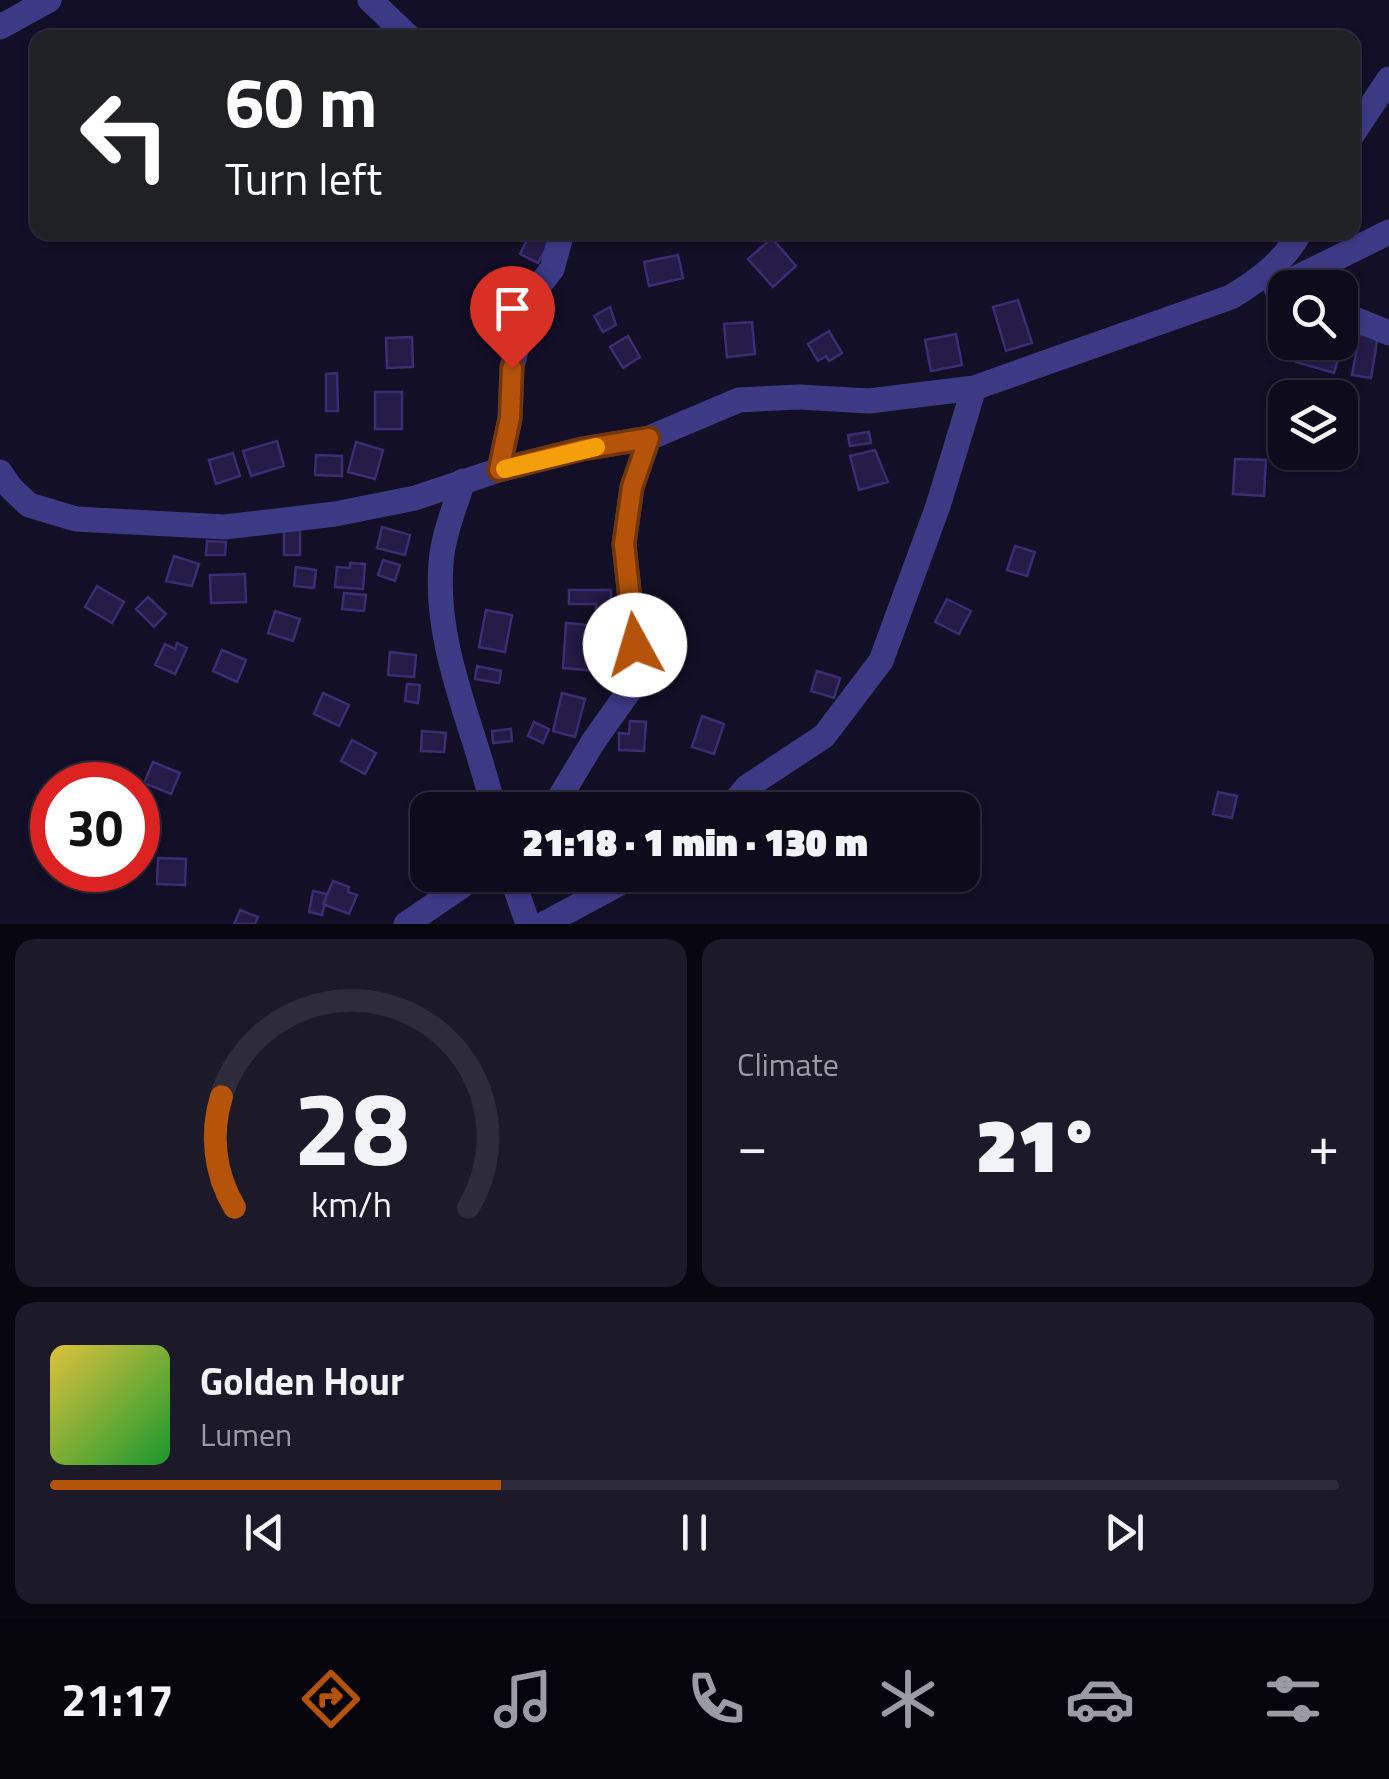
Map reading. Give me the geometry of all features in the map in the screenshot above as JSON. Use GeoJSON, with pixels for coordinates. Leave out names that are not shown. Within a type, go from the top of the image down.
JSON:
{"type":"FeatureCollection","features":[{"type":"Feature","properties":{"kind":"street"},"geometry":{"type":"LineString","coordinates":[[0,27],[49,0]]}},
{"type":"Feature","properties":{"kind":"street"},"geometry":{"type":"LineString","coordinates":[[370,0],[402,30]]}},
{"type":"Feature","properties":{"kind":"street"},"geometry":{"type":"LineString","coordinates":[[1360,123],[1389,79]]}},
{"type":"Feature","properties":{"kind":"street"},"geometry":{"type":"LineString","coordinates":[[1307,270],[1389,232]]}},
{"type":"Feature","properties":{"kind":"street"},"geometry":{"type":"LineString","coordinates":[[499,470],[510,418],[512,368],[529,299],[552,270],[560,240]]}},
{"type":"Feature","properties":{"kind":"street"},"geometry":{"type":"LineString","coordinates":[[1282,270],[1296,240]]}},
{"type":"Feature","properties":{"kind":"street"},"geometry":{"type":"LineString","coordinates":[[0,472],[29,504],[76,519],[225,527],[334,514],[415,498],[499,470],[582,449],[649,438],[739,400],[799,397],[869,401],[974,388],[1268,287]]}},
{"type":"Feature","properties":{"kind":"street"},"geometry":{"type":"LineString","coordinates":[[1358,320],[1389,333]]}},
{"type":"Feature","properties":{"kind":"street"},"geometry":{"type":"LineString","coordinates":[[743,792],[824,736],[881,661],[938,506],[974,388]]}},
{"type":"Feature","properties":{"kind":"street"},"geometry":{"type":"LineString","coordinates":[[563,792],[634,684],[635,645],[624,544],[632,487],[649,438]]}},
{"type":"Feature","properties":{"kind":"street"},"geometry":{"type":"LineString","coordinates":[[463,481],[441,560],[441,604],[449,660],[490,792]]}},
{"type":"Feature","properties":{"kind":"street"},"geometry":{"type":"LineString","coordinates":[[406,924],[453,892]]}},
{"type":"Feature","properties":{"kind":"street"},"geometry":{"type":"LineString","coordinates":[[517,892],[528,924]]}},
{"type":"Feature","properties":{"kind":"street"},"geometry":{"type":"LineString","coordinates":[[544,924],[603,892]]}},
{"type":"Feature","properties":{"kind":"building"},"geometry":{"type":"Polygon","coordinates":[[[527,240],[550,240],[538,263],[520,254],[527,240]]]}},
{"type":"Feature","properties":{"kind":"building"},"geometry":{"type":"Polygon","coordinates":[[[774,240],[796,266],[773,287],[748,259],[774,240]]]}},
{"type":"Feature","properties":{"kind":"building"},"geometry":{"type":"Polygon","coordinates":[[[678,255],[683,278],[649,286],[644,262],[678,255]]]}},
{"type":"Feature","properties":{"kind":"building"},"geometry":{"type":"Polygon","coordinates":[[[1018,300],[1032,343],[1006,351],[993,307],[1018,300]]]}},
{"type":"Feature","properties":{"kind":"building"},"geometry":{"type":"Polygon","coordinates":[[[610,307],[616,325],[603,332],[594,316],[610,307]]]}},
{"type":"Feature","properties":{"kind":"building"},"geometry":{"type":"Polygon","coordinates":[[[752,322],[755,354],[727,357],[724,324],[752,322]]]}},
{"type":"Feature","properties":{"kind":"building"},"geometry":{"type":"Polygon","coordinates":[[[829,331],[842,353],[829,361],[826,356],[818,361],[808,344],[829,331]]]}},
{"type":"Feature","properties":{"kind":"building"},"geometry":{"type":"Polygon","coordinates":[[[1360,332],[1378,335],[1371,378],[1352,375],[1358,360],[1360,332]]]}},
{"type":"Feature","properties":{"kind":"building"},"geometry":{"type":"Polygon","coordinates":[[[956,334],[962,365],[931,371],[925,340],[956,334]]]}},
{"type":"Feature","properties":{"kind":"building"},"geometry":{"type":"Polygon","coordinates":[[[628,336],[640,357],[623,368],[610,347],[628,336]]]}},
{"type":"Feature","properties":{"kind":"building"},"geometry":{"type":"Polygon","coordinates":[[[412,337],[413,367],[387,368],[386,338],[412,337]]]}},
{"type":"Feature","properties":{"kind":"building"},"geometry":{"type":"Polygon","coordinates":[[[1297,360],[1338,360],[1334,373],[1297,360]]]}},
{"type":"Feature","properties":{"kind":"building"},"geometry":{"type":"Polygon","coordinates":[[[337,373],[338,411],[326,411],[326,374],[337,373]]]}},
{"type":"Feature","properties":{"kind":"building"},"geometry":{"type":"Polygon","coordinates":[[[375,392],[402,392],[402,429],[375,429],[375,392]]]}},
{"type":"Feature","properties":{"kind":"building"},"geometry":{"type":"Polygon","coordinates":[[[869,432],[871,443],[850,446],[848,435],[869,432]]]}},
{"type":"Feature","properties":{"kind":"building"},"geometry":{"type":"Polygon","coordinates":[[[277,441],[284,466],[251,476],[243,451],[277,441]]]}},
{"type":"Feature","properties":{"kind":"building"},"geometry":{"type":"Polygon","coordinates":[[[356,442],[383,450],[375,479],[348,472],[356,442]]]}},
{"type":"Feature","properties":{"kind":"building"},"geometry":{"type":"Polygon","coordinates":[[[875,450],[888,482],[859,490],[850,456],[875,450]]]}},
{"type":"Feature","properties":{"kind":"building"},"geometry":{"type":"Polygon","coordinates":[[[233,453],[240,476],[216,484],[209,460],[233,453]]]}},
{"type":"Feature","properties":{"kind":"building"},"geometry":{"type":"Polygon","coordinates":[[[316,455],[342,456],[342,476],[315,475],[316,455]]]}},
{"type":"Feature","properties":{"kind":"building"},"geometry":{"type":"Polygon","coordinates":[[[1235,459],[1266,460],[1264,496],[1233,494],[1235,459]]]}},
{"type":"Feature","properties":{"kind":"building"},"geometry":{"type":"Polygon","coordinates":[[[382,527],[410,535],[405,555],[377,548],[382,527]]]}},
{"type":"Feature","properties":{"kind":"building"},"geometry":{"type":"Polygon","coordinates":[[[284,530],[300,530],[300,555],[284,555],[284,530]]]}},
{"type":"Feature","properties":{"kind":"building"},"geometry":{"type":"Polygon","coordinates":[[[207,541],[226,542],[225,555],[206,555],[207,541]]]}},
{"type":"Feature","properties":{"kind":"building"},"geometry":{"type":"Polygon","coordinates":[[[1015,546],[1035,552],[1027,576],[1007,570],[1015,546]]]}},
{"type":"Feature","properties":{"kind":"building"},"geometry":{"type":"Polygon","coordinates":[[[174,556],[199,564],[192,586],[166,581],[174,556]]]}},
{"type":"Feature","properties":{"kind":"building"},"geometry":{"type":"Polygon","coordinates":[[[383,560],[400,565],[395,581],[378,575],[383,560]]]}},
{"type":"Feature","properties":{"kind":"building"},"geometry":{"type":"Polygon","coordinates":[[[350,563],[365,564],[363,589],[335,587],[337,567],[350,568],[350,563]]]}},
{"type":"Feature","properties":{"kind":"building"},"geometry":{"type":"Polygon","coordinates":[[[296,567],[316,570],[314,588],[294,586],[296,567]]]}},
{"type":"Feature","properties":{"kind":"building"},"geometry":{"type":"Polygon","coordinates":[[[245,574],[246,602],[211,603],[210,575],[245,574]]]}},
{"type":"Feature","properties":{"kind":"building"},"geometry":{"type":"Polygon","coordinates":[[[97,586],[124,602],[112,623],[85,607],[97,586]]]}},
{"type":"Feature","properties":{"kind":"building"},"geometry":{"type":"Polygon","coordinates":[[[569,590],[611,590],[611,617],[596,618],[596,604],[569,604],[569,590]]]}},
{"type":"Feature","properties":{"kind":"building"},"geometry":{"type":"Polygon","coordinates":[[[344,593],[366,595],[364,611],[342,609],[344,593]]]}},
{"type":"Feature","properties":{"kind":"building"},"geometry":{"type":"Polygon","coordinates":[[[148,597],[166,614],[154,627],[136,609],[148,597]]]}},
{"type":"Feature","properties":{"kind":"building"},"geometry":{"type":"Polygon","coordinates":[[[947,599],[971,611],[959,634],[935,622],[947,599]]]}},
{"type":"Feature","properties":{"kind":"building"},"geometry":{"type":"Polygon","coordinates":[[[486,610],[512,615],[505,652],[479,647],[486,610]]]}},
{"type":"Feature","properties":{"kind":"building"},"geometry":{"type":"Polygon","coordinates":[[[275,611],[300,619],[293,641],[268,633],[275,611]]]}},
{"type":"Feature","properties":{"kind":"building"},"geometry":{"type":"Polygon","coordinates":[[[566,623],[611,627],[608,672],[563,668],[566,623]]]}},
{"type":"Feature","properties":{"kind":"building"},"geometry":{"type":"Polygon","coordinates":[[[177,643],[187,648],[175,674],[155,665],[165,644],[175,649],[177,643]]]}},
{"type":"Feature","properties":{"kind":"building"},"geometry":{"type":"Polygon","coordinates":[[[222,650],[246,660],[237,682],[213,671],[222,650]]]}},
{"type":"Feature","properties":{"kind":"building"},"geometry":{"type":"Polygon","coordinates":[[[390,652],[416,655],[414,677],[388,675],[390,652]]]}},
{"type":"Feature","properties":{"kind":"building"},"geometry":{"type":"Polygon","coordinates":[[[477,666],[501,671],[499,683],[475,679],[477,666]]]}},
{"type":"Feature","properties":{"kind":"building"},"geometry":{"type":"Polygon","coordinates":[[[817,671],[840,678],[834,698],[811,691],[817,671]]]}},
{"type":"Feature","properties":{"kind":"building"},"geometry":{"type":"Polygon","coordinates":[[[407,684],[420,685],[418,703],[405,701],[407,684]]]}},
{"type":"Feature","properties":{"kind":"building"},"geometry":{"type":"Polygon","coordinates":[[[323,693],[349,705],[339,726],[314,714],[323,693]]]}},
{"type":"Feature","properties":{"kind":"building"},"geometry":{"type":"Polygon","coordinates":[[[562,693],[585,699],[575,737],[553,731],[562,693]]]}},
{"type":"Feature","properties":{"kind":"building"},"geometry":{"type":"Polygon","coordinates":[[[702,716],[724,724],[714,754],[692,747],[702,716]]]}},
{"type":"Feature","properties":{"kind":"building"},"geometry":{"type":"Polygon","coordinates":[[[630,721],[646,722],[644,751],[619,750],[619,733],[629,734],[630,721]]]}},
{"type":"Feature","properties":{"kind":"building"},"geometry":{"type":"Polygon","coordinates":[[[534,722],[549,729],[543,743],[528,736],[534,722]]]}},
{"type":"Feature","properties":{"kind":"building"},"geometry":{"type":"Polygon","coordinates":[[[511,729],[512,741],[493,743],[492,731],[511,729]]]}},
{"type":"Feature","properties":{"kind":"building"},"geometry":{"type":"Polygon","coordinates":[[[422,731],[446,733],[444,752],[421,751],[422,731]]]}},
{"type":"Feature","properties":{"kind":"building"},"geometry":{"type":"Polygon","coordinates":[[[352,740],[376,753],[365,774],[341,761],[352,740]]]}},
{"type":"Feature","properties":{"kind":"building"},"geometry":{"type":"Polygon","coordinates":[[[160,765],[180,773],[171,794],[160,790],[160,765]]]}},
{"type":"Feature","properties":{"kind":"building"},"geometry":{"type":"Polygon","coordinates":[[[1218,792],[1237,796],[1232,818],[1213,814],[1218,792]]]}},
{"type":"Feature","properties":{"kind":"building"},"geometry":{"type":"Polygon","coordinates":[[[160,858],[186,859],[185,885],[160,884],[160,858]]]}},
{"type":"Feature","properties":{"kind":"building"},"geometry":{"type":"Polygon","coordinates":[[[333,881],[357,895],[349,914],[323,904],[333,881]]]}},
{"type":"Feature","properties":{"kind":"building"},"geometry":{"type":"Polygon","coordinates":[[[313,891],[327,894],[322,915],[309,912],[313,891]]]}},
{"type":"Feature","properties":{"kind":"building"},"geometry":{"type":"Polygon","coordinates":[[[240,910],[258,917],[255,924],[234,924],[240,910]]]}},
{"type":"Feature","properties":{"kind":"slow traffic"},"geometry":{"type":"LineString","coordinates":[[505,469],[596,447]]}},
{"type":"Feature","properties":{"kind":"route"},"geometry":{"type":"LineString","coordinates":[[512,368],[510,418],[499,470],[582,449],[649,438],[632,487],[624,544],[635,645]]}}]}
